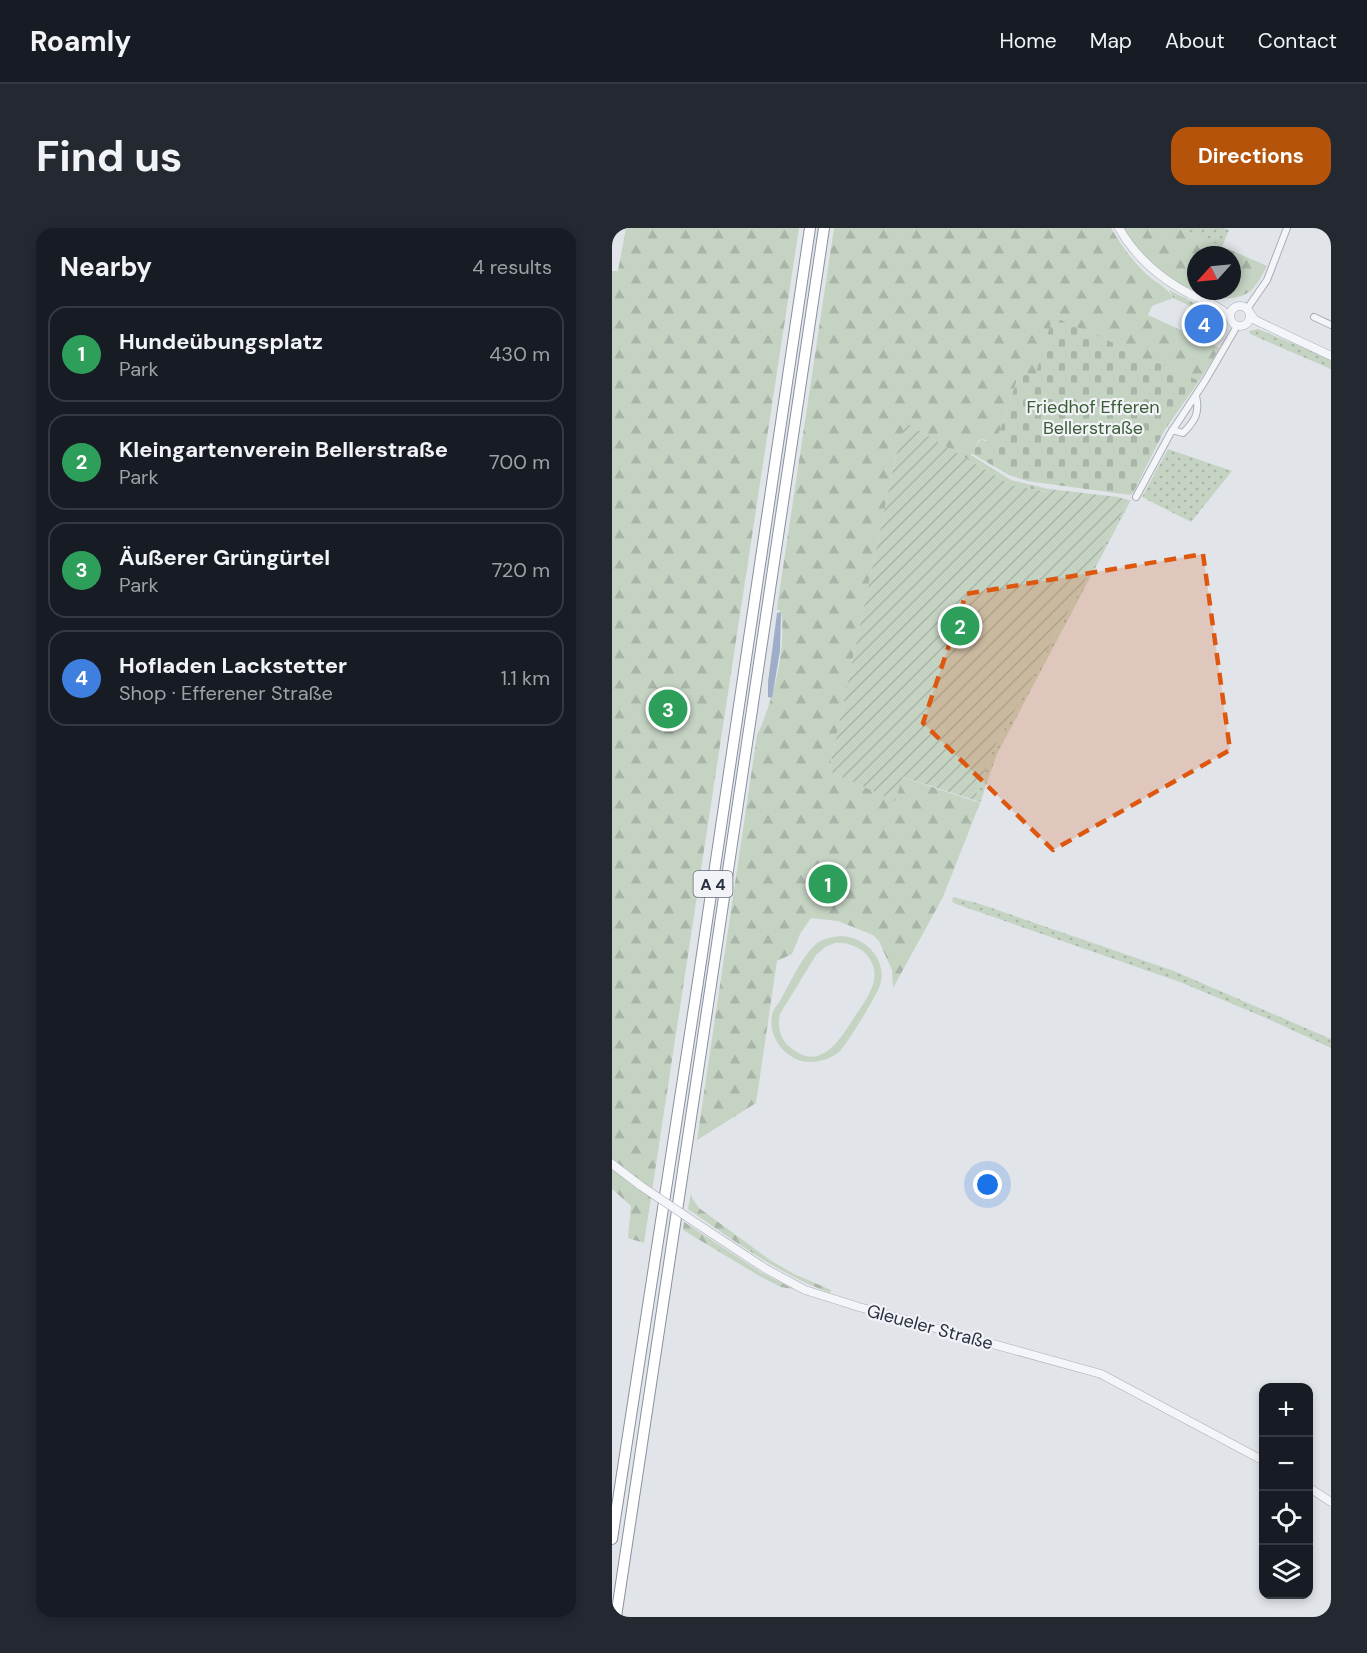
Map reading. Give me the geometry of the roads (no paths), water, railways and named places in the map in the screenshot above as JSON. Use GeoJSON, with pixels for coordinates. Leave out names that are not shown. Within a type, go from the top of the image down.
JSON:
{"type":"FeatureCollection","features":[{"type":"Feature","properties":{"kind":"highway","name":"A 4"},"geometry":{"type":"LineString","coordinates":[[612,1539],[699,976],[810,228]]}},
{"type":"Feature","properties":{"kind":"highway","name":"A 4"},"geometry":{"type":"LineString","coordinates":[[615,1617],[775,572],[824,228]]}},
{"type":"Feature","properties":{"kind":"street"},"geometry":{"type":"LineString","coordinates":[[1119,228],[1128,244],[1145,264],[1176,287],[1222,310],[1232,322],[1255,326],[1331,356]]}},
{"type":"Feature","properties":{"kind":"street"},"geometry":{"type":"LineString","coordinates":[[1136,497],[1172,430],[1241,325],[1250,318],[1248,311],[1268,280],[1287,228]]}},
{"type":"Feature","properties":{"kind":"street"},"geometry":{"type":"LineString","coordinates":[[1176,287],[1233,309],[1242,306],[1255,320],[1298,342]]}},
{"type":"Feature","properties":{"kind":"street"},"geometry":{"type":"LineString","coordinates":[[1230,317],[1233,309]]}},
{"type":"Feature","properties":{"kind":"street"},"geometry":{"type":"LineString","coordinates":[[1314,317],[1331,325]]}},
{"type":"Feature","properties":{"kind":"street"},"geometry":{"type":"LineString","coordinates":[[1172,430],[1183,433],[1198,413],[1196,396]]}},
{"type":"Feature","properties":{"kind":"street","name":"Gleueler Straße"},"geometry":{"type":"LineString","coordinates":[[612,1164],[641,1186],[766,1269],[805,1290],[1101,1374],[1259,1459]]}},
{"type":"Feature","properties":{"kind":"street"},"geometry":{"type":"LineString","coordinates":[[1313,1490],[1331,1502]]}},
{"type":"Feature","properties":{"kind":"water"},"geometry":{"type":"Polygon","coordinates":[[[781,612],[780,651],[772,698],[768,697],[768,682],[777,613],[781,612]]]}},
{"type":"Feature","properties":{"kind":"place","name":"Hofladen Lackstetter"},"geometry":{"type":"Point","coordinates":[1204,324]}},
{"type":"Feature","properties":{"kind":"place","name":"Kleingartenverein Bellerstraße"},"geometry":{"type":"Point","coordinates":[960,626]}},
{"type":"Feature","properties":{"kind":"place","name":"Äußerer Grüngürtel"},"geometry":{"type":"Point","coordinates":[668,709]}},
{"type":"Feature","properties":{"kind":"place","name":"Hundeübungsplatz"},"geometry":{"type":"Point","coordinates":[828,884]}},
{"type":"Feature","properties":{"kind":"park label","name":"Friedhof Efferen Bellerstraße"},"geometry":{"type":"Point","coordinates":[1093,417]}}]}
